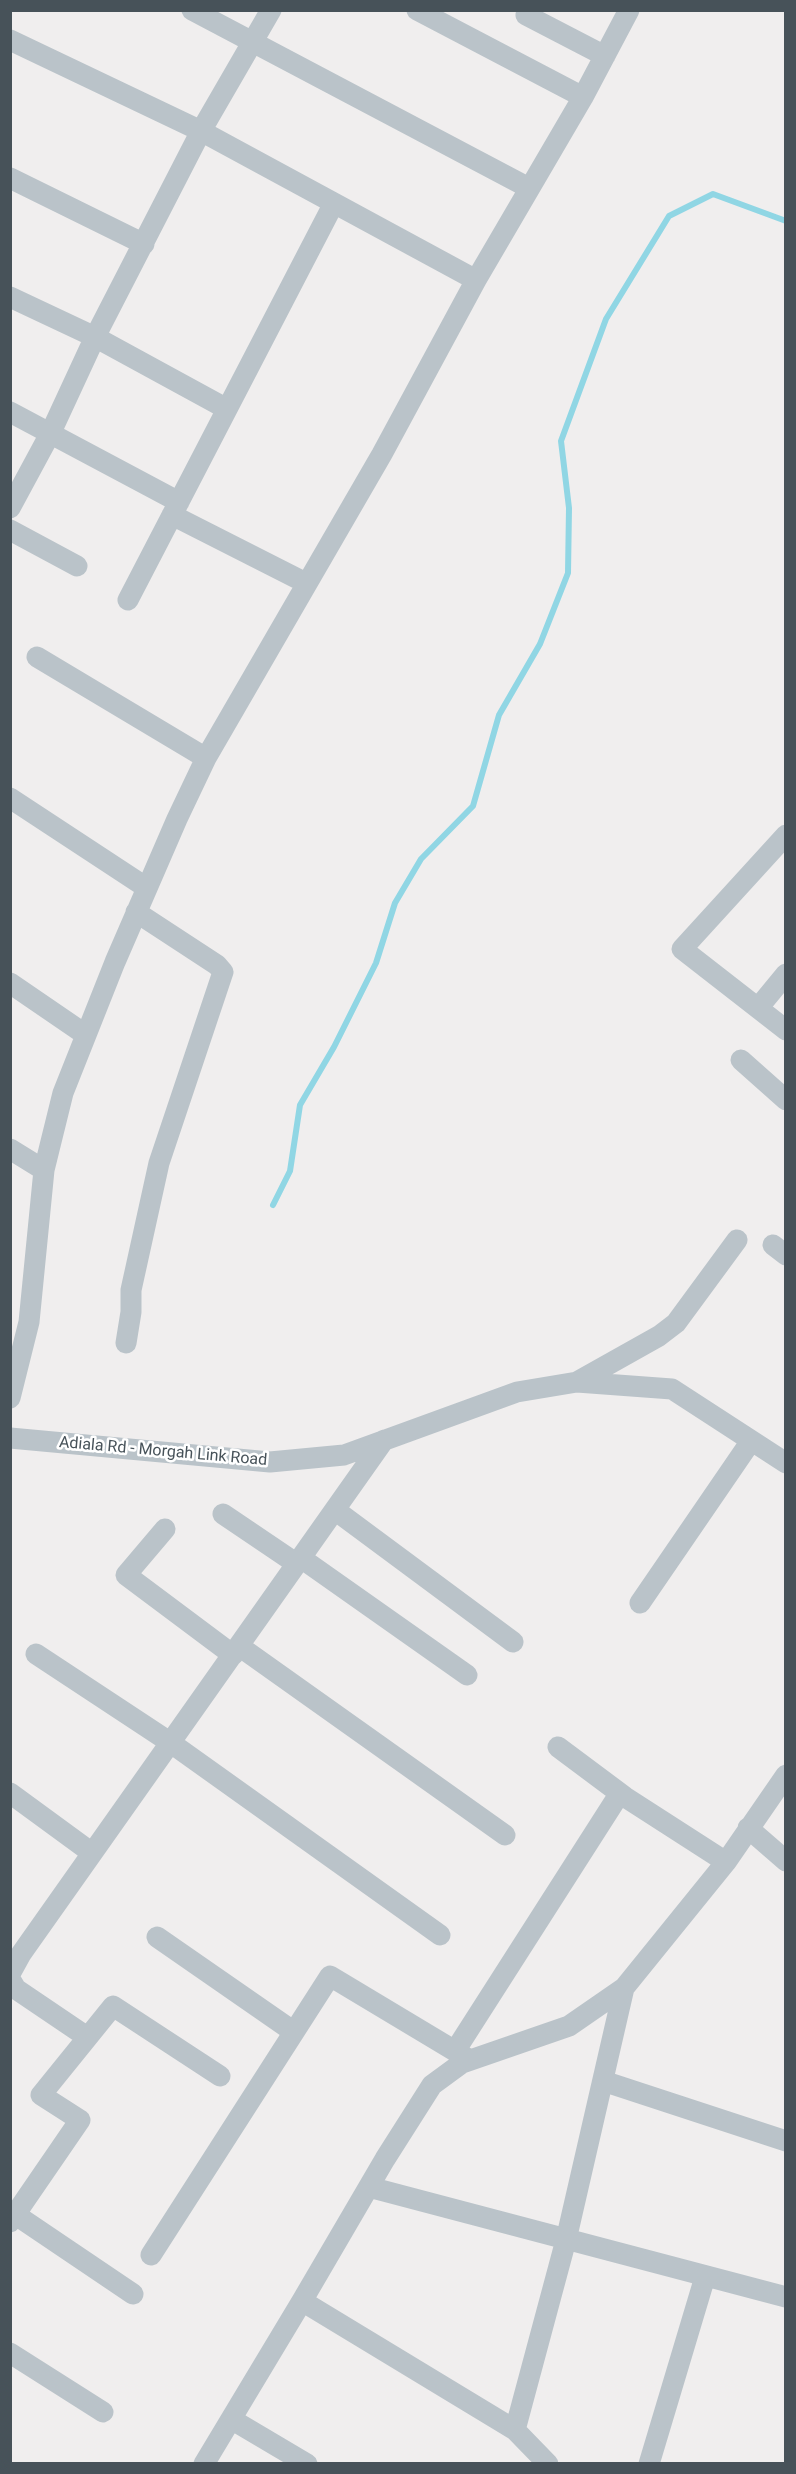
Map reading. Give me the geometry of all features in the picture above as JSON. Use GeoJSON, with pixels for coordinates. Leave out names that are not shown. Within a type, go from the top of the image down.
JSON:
{"type":"FeatureCollection","features":[{"type":"Feature","properties":{"kind":"street"},"geometry":{"type":"LineString","coordinates":[[192,10],[529,188]]}},
{"type":"Feature","properties":{"kind":"street"},"geometry":{"type":"LineString","coordinates":[[10,508],[51,432],[95,338],[201,131],[271,10]]}},
{"type":"Feature","properties":{"kind":"street"},"geometry":{"type":"LineString","coordinates":[[417,10],[583,97]]}},
{"type":"Feature","properties":{"kind":"street"},"geometry":{"type":"LineString","coordinates":[[10,1398],[29,1322],[44,1170],[63,1094],[136,912],[206,758],[382,454],[476,280],[583,97],[629,10]]}},
{"type":"Feature","properties":{"kind":"street"},"geometry":{"type":"LineString","coordinates":[[526,15],[551,18],[605,56]]}},
{"type":"Feature","properties":{"kind":"street"},"geometry":{"type":"LineString","coordinates":[[10,40],[201,131],[476,280]]}},
{"type":"Feature","properties":{"kind":"street"},"geometry":{"type":"LineString","coordinates":[[10,178],[144,244]]}},
{"type":"Feature","properties":{"kind":"street"},"geometry":{"type":"LineString","coordinates":[[128,600],[334,203]]}},
{"type":"Feature","properties":{"kind":"street"},"geometry":{"type":"LineString","coordinates":[[10,297],[95,338],[227,409]]}},
{"type":"Feature","properties":{"kind":"street"},"geometry":{"type":"LineString","coordinates":[[10,412],[51,432],[175,508],[306,583]]}},
{"type":"Feature","properties":{"kind":"street"},"geometry":{"type":"LineString","coordinates":[[10,530],[77,566]]}},
{"type":"Feature","properties":{"kind":"street"},"geometry":{"type":"LineString","coordinates":[[37,657],[206,758]]}},
{"type":"Feature","properties":{"kind":"street"},"geometry":{"type":"LineString","coordinates":[[10,798],[147,888]]}},
{"type":"Feature","properties":{"kind":"street"},"geometry":{"type":"LineString","coordinates":[[786,835],[682,949],[786,1030]]}},
{"type":"Feature","properties":{"kind":"street"},"geometry":{"type":"LineString","coordinates":[[126,1343],[131,1312],[131,1290],[159,1163],[223,975],[217,965],[136,912]]}},
{"type":"Feature","properties":{"kind":"street"},"geometry":{"type":"LineString","coordinates":[[758,1008],[786,974]]}},
{"type":"Feature","properties":{"kind":"street"},"geometry":{"type":"LineString","coordinates":[[10,983],[86,1035]]}},
{"type":"Feature","properties":{"kind":"street"},"geometry":{"type":"LineString","coordinates":[[741,1060],[786,1100]]}},
{"type":"Feature","properties":{"kind":"street"},"geometry":{"type":"LineString","coordinates":[[10,1149],[44,1170]]}},
{"type":"Feature","properties":{"kind":"street"},"geometry":{"type":"LineString","coordinates":[[578,1382],[659,1336],[676,1323],[737,1239]]}},
{"type":"Feature","properties":{"kind":"street","name":"Adiala Rd - Morgah Link Road"},"geometry":{"type":"LineString","coordinates":[[10,1438],[270,1462],[344,1455],[517,1392],[578,1382],[672,1389],[786,1463]]}},
{"type":"Feature","properties":{"kind":"street"},"geometry":{"type":"LineString","coordinates":[[87,2037],[16,1989],[10,1976],[16,1950],[92,1853],[384,1440]]}},
{"type":"Feature","properties":{"kind":"street"},"geometry":{"type":"LineString","coordinates":[[640,1603],[752,1441]]}},
{"type":"Feature","properties":{"kind":"street"},"geometry":{"type":"LineString","coordinates":[[335,1510],[513,1642]]}},
{"type":"Feature","properties":{"kind":"street"},"geometry":{"type":"LineString","coordinates":[[223,1514],[299,1561],[468,1675]]}},
{"type":"Feature","properties":{"kind":"street"},"geometry":{"type":"LineString","coordinates":[[165,1529],[126,1575],[505,1835]]}},
{"type":"Feature","properties":{"kind":"street"},"geometry":{"type":"LineString","coordinates":[[36,1654],[171,1743],[440,1935]]}},
{"type":"Feature","properties":{"kind":"street"},"geometry":{"type":"LineString","coordinates":[[558,1748],[620,1793],[726,1862]]}},
{"type":"Feature","properties":{"kind":"street"},"geometry":{"type":"LineString","coordinates":[[151,2255],[330,1977],[463,2055],[569,2026],[624,1988],[726,1862],[786,1775]]}},
{"type":"Feature","properties":{"kind":"street"},"geometry":{"type":"LineString","coordinates":[[10,1793],[92,1853]]}},
{"type":"Feature","properties":{"kind":"street"},"geometry":{"type":"LineString","coordinates":[[204,2463],[432,2085],[462,2063],[463,2055],[620,1793]]}},
{"type":"Feature","properties":{"kind":"street"},"geometry":{"type":"LineString","coordinates":[[748,1828],[786,1861]]}},
{"type":"Feature","properties":{"kind":"street"},"geometry":{"type":"LineString","coordinates":[[157,1936],[294,2032]]}},
{"type":"Feature","properties":{"kind":"street"},"geometry":{"type":"LineString","coordinates":[[514,2430],[566,2240],[624,1988]]}},
{"type":"Feature","properties":{"kind":"street"},"geometry":{"type":"LineString","coordinates":[[133,2294],[13,2219],[80,2120],[41,2095],[113,2006],[220,2076]]}},
{"type":"Feature","properties":{"kind":"street"},"geometry":{"type":"LineString","coordinates":[[603,2081],[786,2141]]}},
{"type":"Feature","properties":{"kind":"street"},"geometry":{"type":"LineString","coordinates":[[369,2187],[705,2277],[786,2296]]}},
{"type":"Feature","properties":{"kind":"street"},"geometry":{"type":"LineString","coordinates":[[649,2463],[705,2277]]}},
{"type":"Feature","properties":{"kind":"street"},"geometry":{"type":"LineString","coordinates":[[302,2301],[514,2430],[548,2463]]}},
{"type":"Feature","properties":{"kind":"street"},"geometry":{"type":"LineString","coordinates":[[10,2353],[103,2412]]}},
{"type":"Feature","properties":{"kind":"street"},"geometry":{"type":"LineString","coordinates":[[231,2419],[307,2463]]}},
{"type":"Feature","properties":{"kind":"waterway"},"geometry":{"type":"LineString","coordinates":[[273,1205],[290,1171],[300,1105],[334,1047],[376,963],[395,903],[421,859],[473,806],[499,715],[540,644],[568,573],[569,508],[561,441],[606,319],[669,216],[713,194],[786,221]]}}]}
